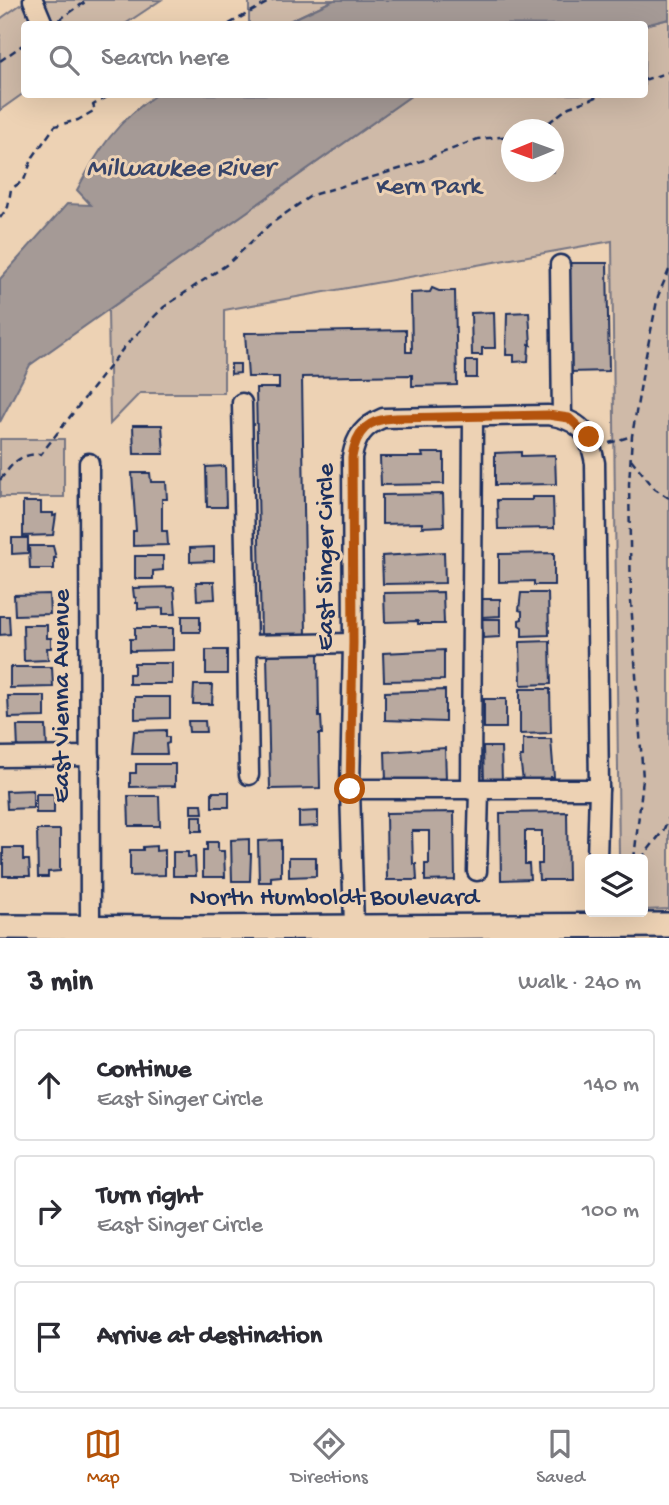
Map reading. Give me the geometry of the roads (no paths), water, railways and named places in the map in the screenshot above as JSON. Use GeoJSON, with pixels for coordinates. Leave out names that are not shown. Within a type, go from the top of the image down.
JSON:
{"type":"FeatureCollection","features":[{"type":"Feature","properties":{"kind":"main road","name":"North Humboldt Boulevard"},"geometry":{"type":"LineString","coordinates":[[0,927],[210,933],[595,918],[669,925]]}},
{"type":"Feature","properties":{"kind":"street"},"geometry":{"type":"LineString","coordinates":[[33,0],[42,21]]}},
{"type":"Feature","properties":{"kind":"street"},"geometry":{"type":"LineString","coordinates":[[560,265],[562,417],[569,418],[589,437],[595,463],[599,789],[597,854]]}},
{"type":"Feature","properties":{"kind":"street"},"geometry":{"type":"LineString","coordinates":[[242,403],[249,775]]}},
{"type":"Feature","properties":{"kind":"street"},"geometry":{"type":"LineString","coordinates":[[473,417],[477,871]]}},
{"type":"Feature","properties":{"kind":"street","name":"East Singer Circle"},"geometry":{"type":"LineString","coordinates":[[354,927],[350,789],[353,643],[351,483],[355,440],[371,423],[383,418],[562,417]]}},
{"type":"Feature","properties":{"kind":"street","name":"East Vienna Avenue"},"geometry":{"type":"LineString","coordinates":[[89,463],[90,928]]}},
{"type":"Feature","properties":{"kind":"street"},"geometry":{"type":"LineString","coordinates":[[247,645],[353,643]]}},
{"type":"Feature","properties":{"kind":"street"},"geometry":{"type":"LineString","coordinates":[[0,757],[90,756]]}},
{"type":"Feature","properties":{"kind":"street"},"geometry":{"type":"LineString","coordinates":[[350,789],[599,789]]}},
{"type":"Feature","properties":{"kind":"water"},"geometry":{"type":"Polygon","coordinates":[[[334,0],[669,0],[669,19],[648,24],[648,21],[289,21],[334,0]]]}},
{"type":"Feature","properties":{"kind":"water","name":"Milwaukee River"},"geometry":{"type":"Polygon","coordinates":[[[151,98],[408,98],[30,365],[0,422],[0,279],[67,204],[91,205],[77,190],[110,137],[151,98]]]}},
{"type":"Feature","properties":{"kind":"park label","name":"Kern Park"},"geometry":{"type":"Point","coordinates":[429,188]}}]}
